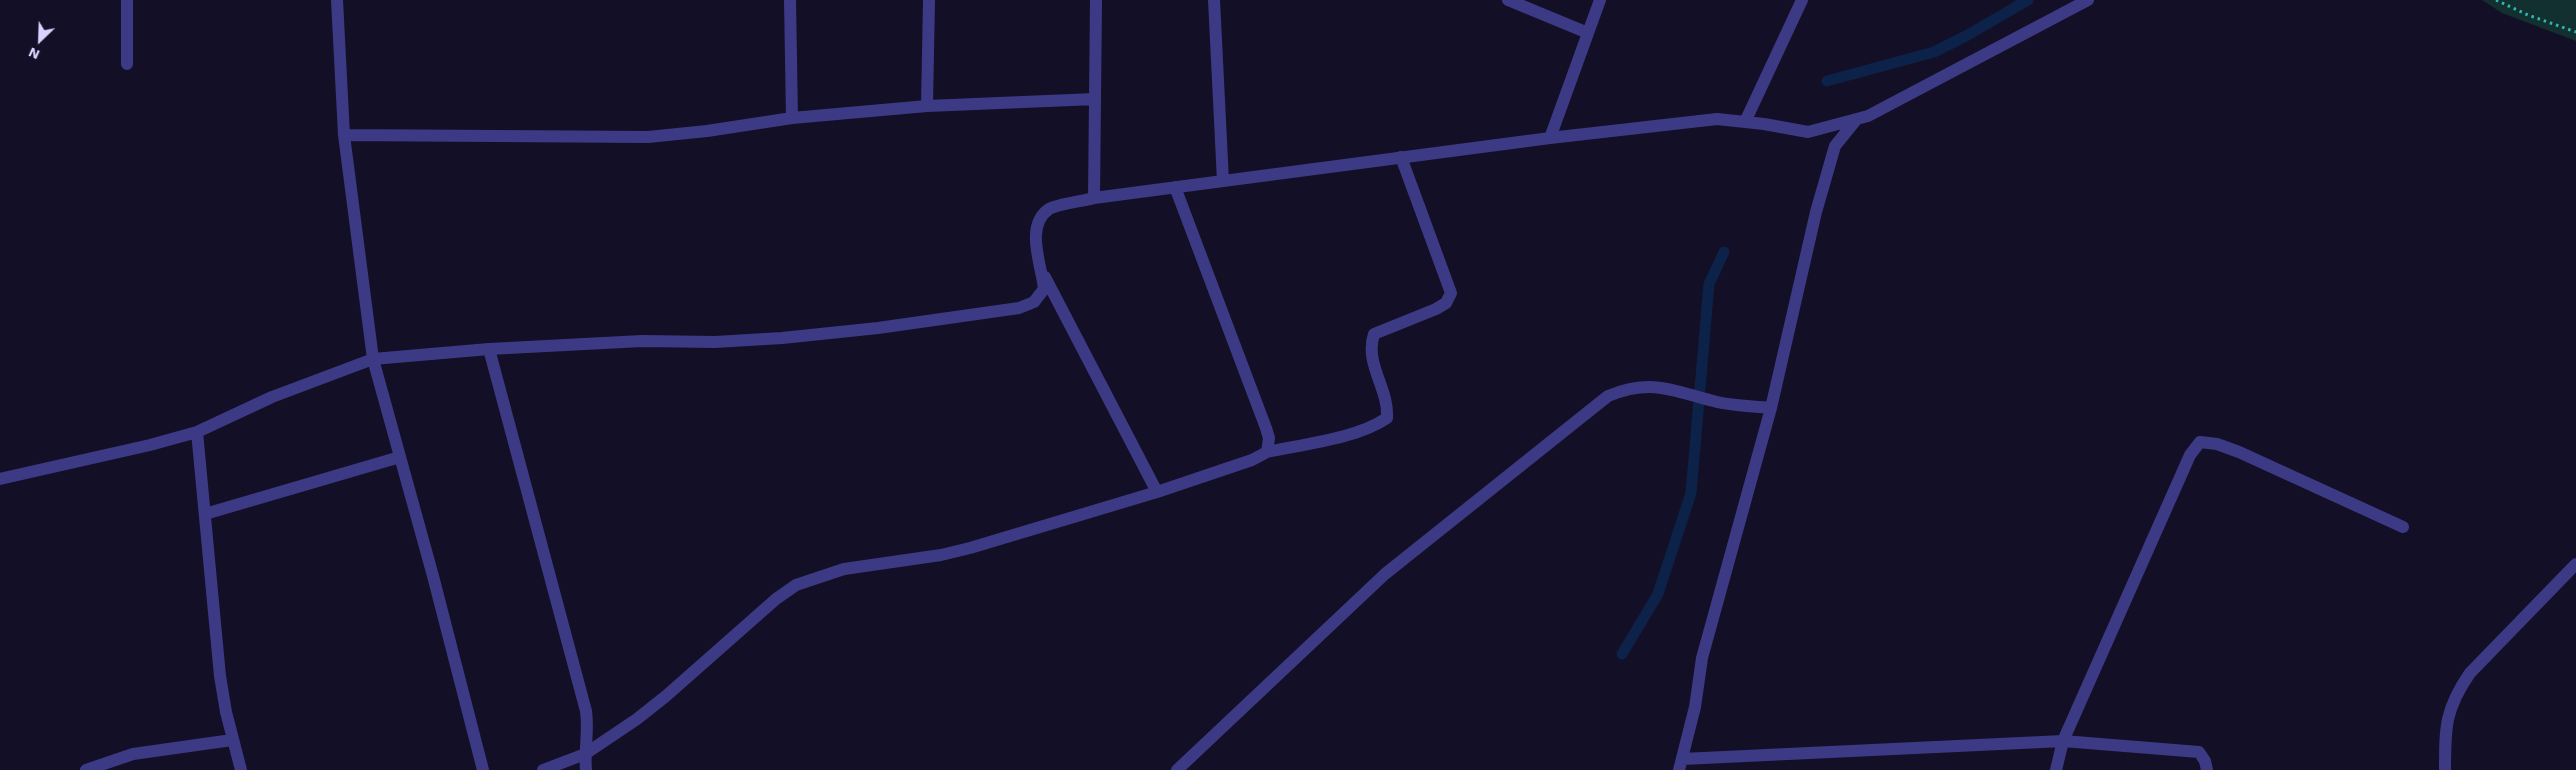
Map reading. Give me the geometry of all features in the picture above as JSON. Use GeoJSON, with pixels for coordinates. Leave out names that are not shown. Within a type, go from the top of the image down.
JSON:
{"type":"FeatureCollection","features":[{"type":"Feature","properties":{"kind":"street"},"geometry":{"type":"LineString","coordinates":[[127,0],[127,64]]}},
{"type":"Feature","properties":{"kind":"street"},"geometry":{"type":"LineString","coordinates":[[337,0],[344,135],[373,359],[434,576],[483,770]]}},
{"type":"Feature","properties":{"kind":"street"},"geometry":{"type":"LineString","coordinates":[[790,0],[792,118]]}},
{"type":"Feature","properties":{"kind":"street"},"geometry":{"type":"LineString","coordinates":[[927,106],[929,0]]}},
{"type":"Feature","properties":{"kind":"street"},"geometry":{"type":"LineString","coordinates":[[1094,198],[1096,0]]}},
{"type":"Feature","properties":{"kind":"street"},"geometry":{"type":"LineString","coordinates":[[1214,0],[1223,180]]}},
{"type":"Feature","properties":{"kind":"street"},"geometry":{"type":"LineString","coordinates":[[1508,0],[1588,33]]}},
{"type":"Feature","properties":{"kind":"street"},"geometry":{"type":"LineString","coordinates":[[1550,138],[1600,0]]}},
{"type":"Feature","properties":{"kind":"street"},"geometry":{"type":"LineString","coordinates":[[1745,122],[1802,0]]}},
{"type":"Feature","properties":{"kind":"street"},"geometry":{"type":"LineString","coordinates":[[0,479],[150,446],[198,432],[272,397],[373,359],[490,349],[642,342],[715,342],[772,338],[878,328],[1019,308],[1034,302],[1044,289],[1042,270],[1034,239],[1038,223],[1049,209],[1094,198],[1550,138],[1717,119],[1764,124],[1808,132],[1868,116],[2088,0]]}},
{"type":"Feature","properties":{"kind":"street"},"geometry":{"type":"LineString","coordinates":[[344,135],[648,137],[707,131],[792,118],[927,106],[1095,99]]}},
{"type":"Feature","properties":{"kind":"street"},"geometry":{"type":"LineString","coordinates":[[1856,120],[1835,146],[1816,212],[1771,408],[1702,658],[1695,707],[1681,764],[2063,741],[2199,752],[2205,761],[2207,770]]}},
{"type":"Feature","properties":{"kind":"street"},"geometry":{"type":"LineString","coordinates":[[543,770],[585,754],[666,696],[776,599],[796,585],[844,569],[941,555],[970,548],[1156,492],[1252,460],[1267,452],[1356,432],[1375,426],[1387,418],[1388,404],[1371,357],[1370,345],[1374,334],[1436,309],[1446,303],[1452,293],[1401,157]]}},
{"type":"Feature","properties":{"kind":"street"},"geometry":{"type":"LineString","coordinates":[[1175,187],[1266,428],[1269,438],[1267,452]]}},
{"type":"Feature","properties":{"kind":"street"},"geometry":{"type":"LineString","coordinates":[[1042,270],[1156,492]]}},
{"type":"Feature","properties":{"kind":"street"},"geometry":{"type":"LineString","coordinates":[[490,349],[586,710],[588,740],[585,754],[586,770]]}},
{"type":"Feature","properties":{"kind":"street"},"geometry":{"type":"LineString","coordinates":[[1177,770],[1385,574],[1608,396],[1629,387],[1653,386],[1719,402],[1771,408]]}},
{"type":"Feature","properties":{"kind":"street"},"geometry":{"type":"LineString","coordinates":[[198,432],[220,676],[232,740],[241,770]]}},
{"type":"Feature","properties":{"kind":"street"},"geometry":{"type":"LineString","coordinates":[[2056,770],[2063,741],[2190,455],[2200,442],[2217,444],[2239,452],[2403,527]]}},
{"type":"Feature","properties":{"kind":"street"},"geometry":{"type":"LineString","coordinates":[[205,514],[400,457]]}},
{"type":"Feature","properties":{"kind":"street"},"geometry":{"type":"LineString","coordinates":[[2445,770],[2448,712],[2457,692],[2470,672],[2576,564]]}},
{"type":"Feature","properties":{"kind":"street"},"geometry":{"type":"LineString","coordinates":[[86,770],[133,754],[232,740]]}},
{"type":"Feature","properties":{"kind":"path"},"geometry":{"type":"LineString","coordinates":[[2496,0],[2528,15],[2576,32]]}},
{"type":"Feature","properties":{"kind":"green space"},"geometry":{"type":"Polygon","coordinates":[[[2482,0],[2576,0],[2576,41],[2502,13],[2482,0]]]}},
{"type":"Feature","properties":{"kind":"waterway"},"geometry":{"type":"LineString","coordinates":[[1827,81],[1934,52],[2028,0]]}},
{"type":"Feature","properties":{"kind":"waterway"},"geometry":{"type":"LineString","coordinates":[[1622,654],[1658,594],[1691,493],[1709,284],[1724,252]]}}]}
